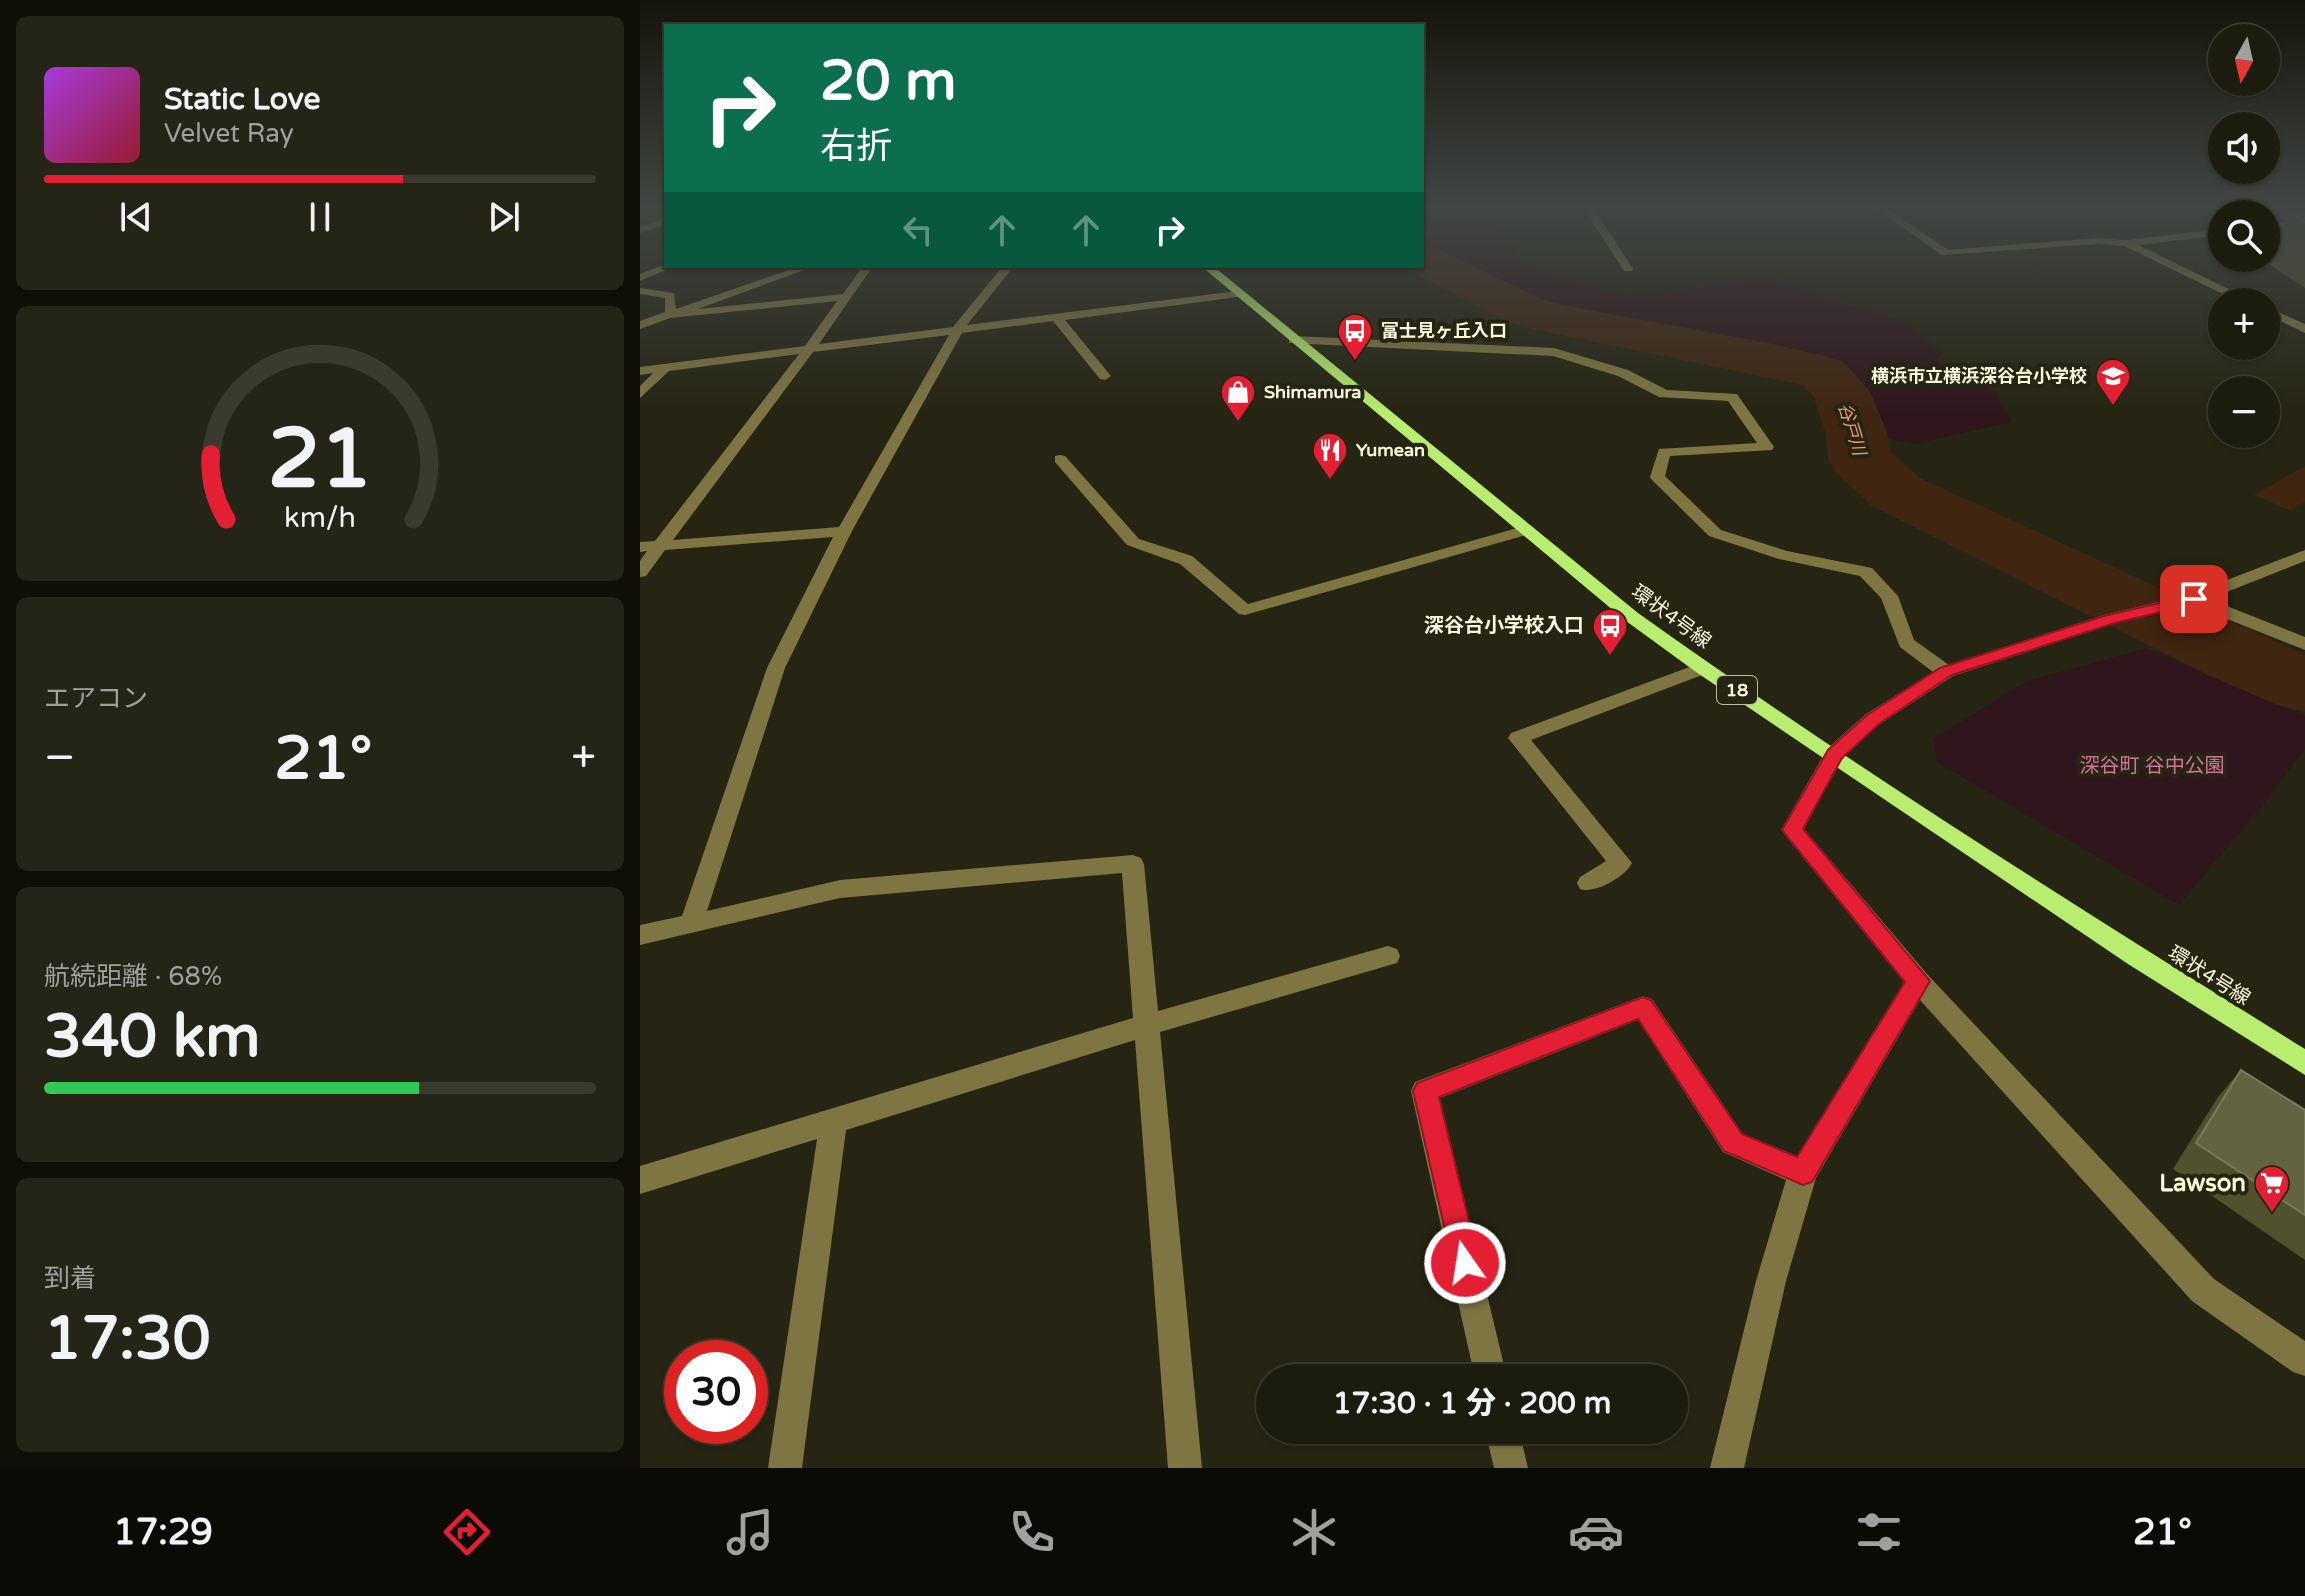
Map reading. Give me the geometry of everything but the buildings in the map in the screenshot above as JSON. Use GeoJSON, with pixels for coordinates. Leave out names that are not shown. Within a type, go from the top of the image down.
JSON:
{"type":"FeatureCollection","features":[{"type":"Feature","properties":{"kind":"main road","name":"環状4号線"},"geometry":{"type":"LineString","coordinates":[[1217,276],[1632,617],[1703,668],[2137,957],[2305,1063]]}},
{"type":"Feature","properties":{"kind":"street"},"geometry":{"type":"LineString","coordinates":[[640,325],[783,276]]}},
{"type":"Feature","properties":{"kind":"street"},"geometry":{"type":"LineString","coordinates":[[640,572],[810,348],[861,276]]}},
{"type":"Feature","properties":{"kind":"street"},"geometry":{"type":"LineString","coordinates":[[691,924],[776,668],[844,531],[958,329],[1001,276]]}},
{"type":"Feature","properties":{"kind":"street"},"geometry":{"type":"LineString","coordinates":[[2194,276],[2220,288]]}},
{"type":"Feature","properties":{"kind":"street"},"geometry":{"type":"LineString","coordinates":[[640,291],[670,295],[671,315]]}},
{"type":"Feature","properties":{"kind":"street"},"geometry":{"type":"LineString","coordinates":[[640,371],[1238,294]]}},
{"type":"Feature","properties":{"kind":"street"},"geometry":{"type":"LineString","coordinates":[[671,315],[845,297]]}},
{"type":"Feature","properties":{"kind":"street"},"geometry":{"type":"LineString","coordinates":[[1056,317],[1105,376]]}},
{"type":"Feature","properties":{"kind":"street"},"geometry":{"type":"LineString","coordinates":[[2280,317],[2305,329]]}},
{"type":"Feature","properties":{"kind":"street"},"geometry":{"type":"LineString","coordinates":[[1293,340],[1554,352],[1623,373],[1664,394],[1732,397],[1767,447],[1664,452],[1657,477],[1715,533],[1785,556],[1866,572],[1889,596],[1906,643],[1946,672]]}},
{"type":"Feature","properties":{"kind":"street"},"geometry":{"type":"LineString","coordinates":[[640,394],[665,368]]}},
{"type":"Feature","properties":{"kind":"street"},"geometry":{"type":"LineString","coordinates":[[1060,459],[1133,542],[1186,560],[1245,610],[1527,530]]}},
{"type":"Feature","properties":{"kind":"street"},"geometry":{"type":"LineString","coordinates":[[640,547],[844,531]]}},
{"type":"Feature","properties":{"kind":"street"},"geometry":{"type":"LineString","coordinates":[[2305,555],[2186,601],[2110,619],[1946,672],[1873,719],[1834,754],[1792,830],[1918,981],[2203,1290],[2305,1360]]}},
{"type":"Feature","properties":{"kind":"street"},"geometry":{"type":"LineString","coordinates":[[2186,601],[2305,644]]}},
{"type":"Feature","properties":{"kind":"street"},"geometry":{"type":"LineString","coordinates":[[1588,883],[1621,863],[1518,738],[1703,668]]}},
{"type":"Feature","properties":{"kind":"street"},"geometry":{"type":"LineString","coordinates":[[640,935],[840,889],[1133,864],[1185,1468]]}},
{"type":"Feature","properties":{"kind":"street"},"geometry":{"type":"LineString","coordinates":[[640,1180],[1147,1025],[1388,956]]}},
{"type":"Feature","properties":{"kind":"street"},"geometry":{"type":"LineString","coordinates":[[1727,1468],[1771,1281],[1803,1173],[1918,981]]}},
{"type":"Feature","properties":{"kind":"street"},"geometry":{"type":"LineString","coordinates":[[1488,1364],[1425,1091],[1643,1007],[1733,1143],[1803,1173]]}},
{"type":"Feature","properties":{"kind":"street"},"geometry":{"type":"LineString","coordinates":[[785,1468],[833,1123]]}},
{"type":"Feature","properties":{"kind":"street"},"geometry":{"type":"LineString","coordinates":[[1505,1444],[1511,1468]]}},
{"type":"Feature","properties":{"kind":"green space"},"geometry":{"type":"Polygon","coordinates":[[[1463,276],[1559,276],[1624,296],[1765,278],[1910,324],[1942,353],[1935,360],[1995,392],[2011,422],[1915,444],[1856,432],[1841,392],[1823,373],[1773,360],[1555,319],[1521,309],[1463,276]]]}},
{"type":"Feature","properties":{"kind":"green space","name":"深谷町 谷中公園"},"geometry":{"type":"Polygon","coordinates":[[[2147,648],[2305,716],[2305,748],[2266,801],[2179,905],[1937,762],[1933,739],[2027,681],[2147,648]]]}},
{"type":"Feature","properties":{"kind":"shaded area"},"geometry":{"type":"Polygon","coordinates":[[[2305,466],[2305,502],[2291,511],[2254,495],[2305,466]]]}},
{"type":"Feature","properties":{"kind":"waterway","name":"谷戸川"},"geometry":{"type":"LineString","coordinates":[[1455,276],[1521,309],[1555,319],[1773,360],[1823,373],[1841,392],[1856,432],[1860,460],[1896,492],[2239,658],[2305,685]]}},
{"type":"Feature","properties":{"kind":"place","name":"富士見ヶ丘入口"},"geometry":{"type":"Point","coordinates":[1355,362]}},
{"type":"Feature","properties":{"kind":"place","name":"横浜市立横浜深谷台小学校"},"geometry":{"type":"Point","coordinates":[2113,407]}},
{"type":"Feature","properties":{"kind":"place","name":"Shimamura"},"geometry":{"type":"Point","coordinates":[1238,423]}},
{"type":"Feature","properties":{"kind":"place","name":"Yumean"},"geometry":{"type":"Point","coordinates":[1330,481]}},
{"type":"Feature","properties":{"kind":"place","name":"深谷台小学校入口"},"geometry":{"type":"Point","coordinates":[1610,657]}},
{"type":"Feature","properties":{"kind":"place","name":"Lawson"},"geometry":{"type":"Point","coordinates":[2272,1214]}},
{"type":"Feature","properties":{"kind":"route"},"geometry":{"type":"LineString","coordinates":[[1465,1263],[1425,1091],[1643,1007],[1733,1143],[1803,1173],[1918,981],[1792,830],[1834,754],[1873,719],[1946,672],[2110,619],[2194,599]]}}]}
